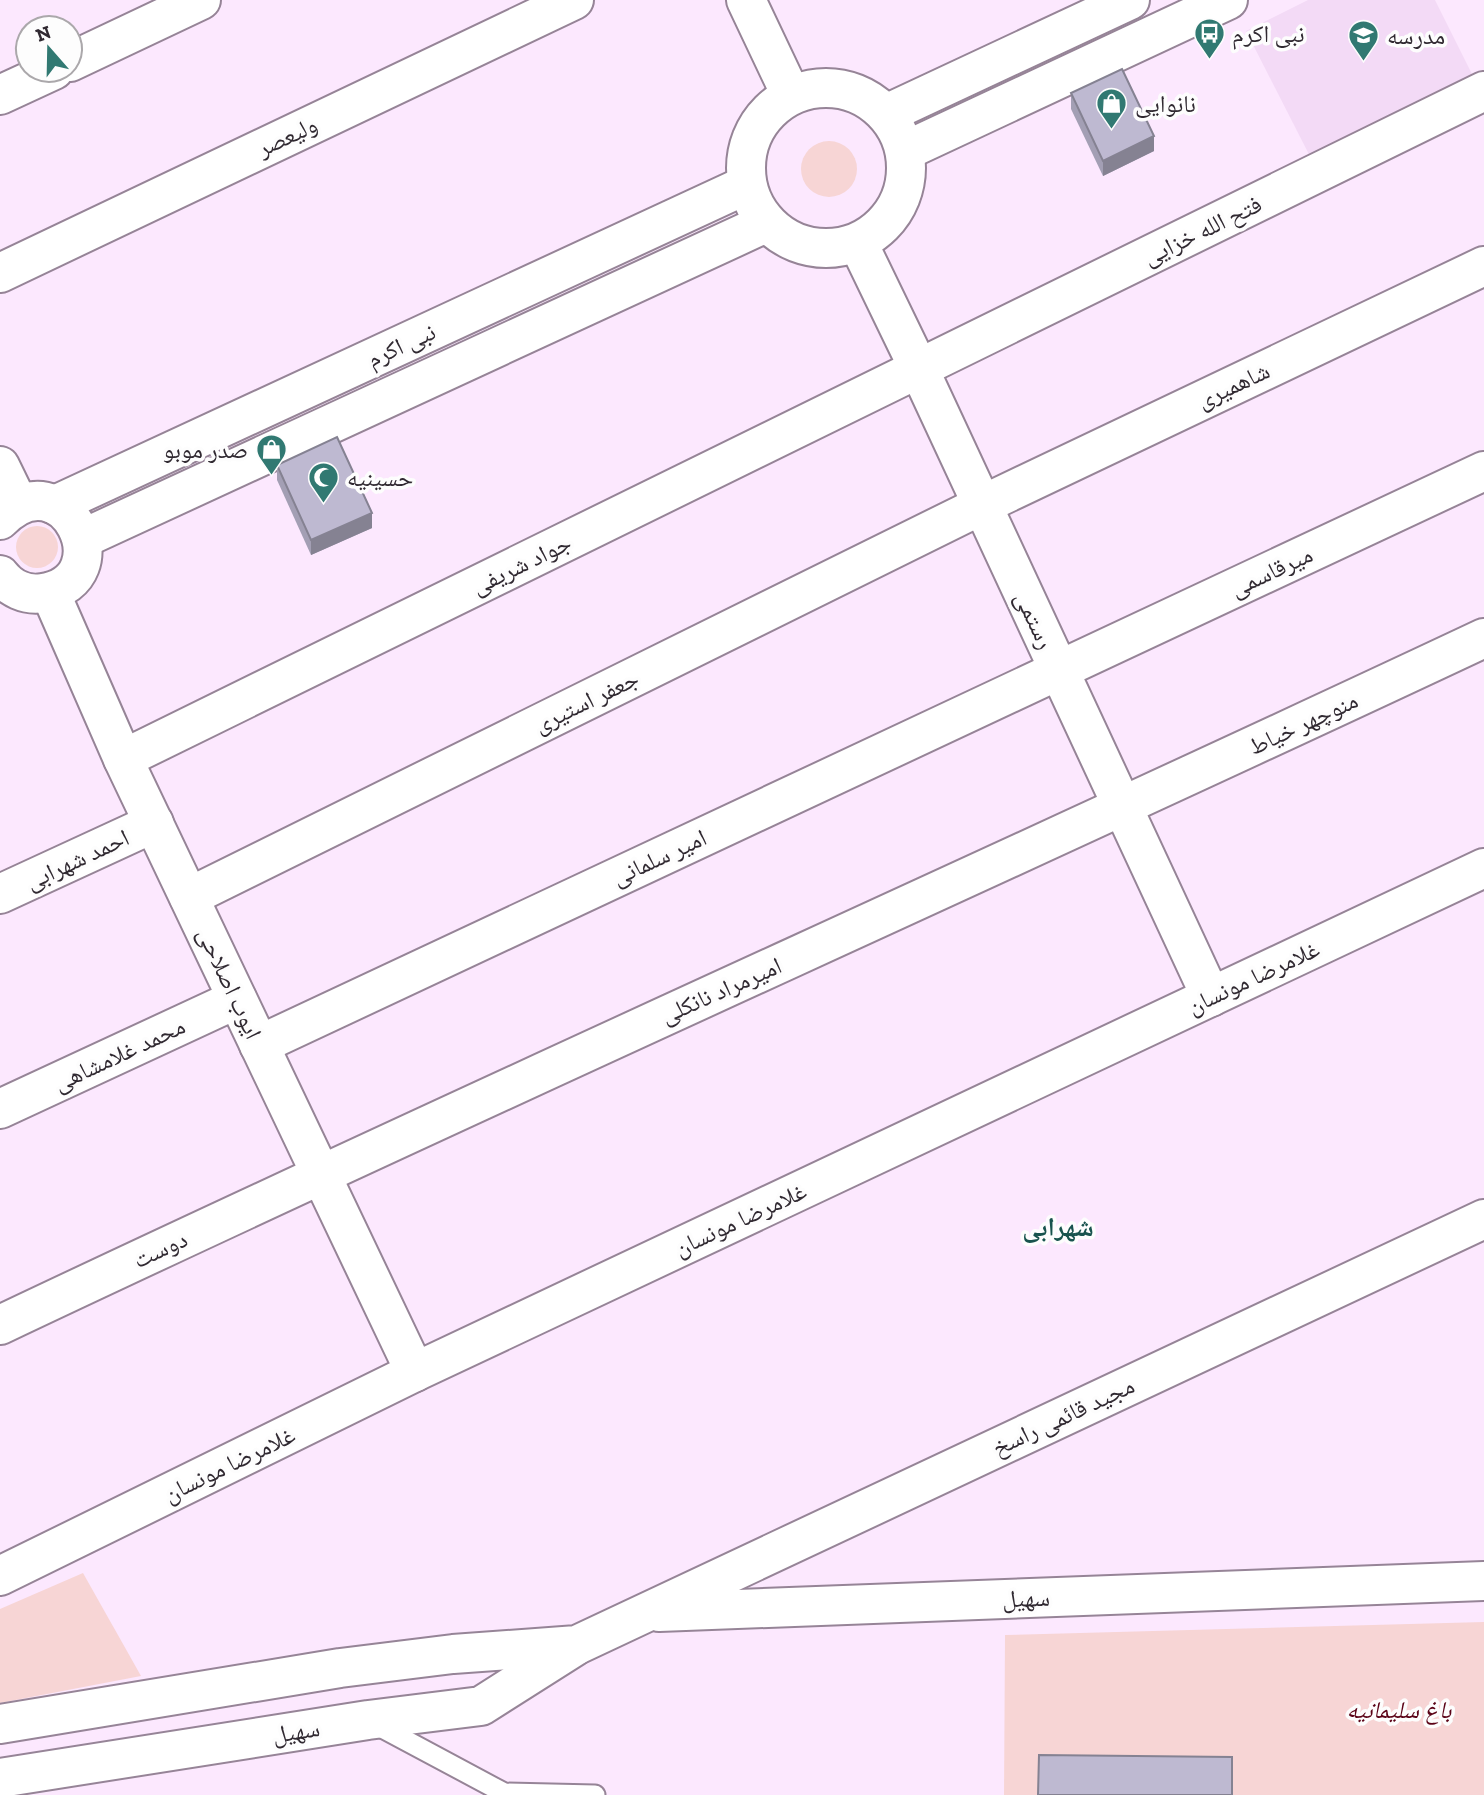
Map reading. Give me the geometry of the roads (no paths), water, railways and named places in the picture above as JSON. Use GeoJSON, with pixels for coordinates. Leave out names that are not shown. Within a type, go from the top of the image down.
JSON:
{"type":"FeatureCollection","features":[{"type":"Feature","properties":{"kind":"street"},"geometry":{"type":"LineString","coordinates":[[84,55],[201,0]]}},
{"type":"Feature","properties":{"kind":"street","name":"ولیعصر"},"geometry":{"type":"LineString","coordinates":[[0,273],[574,0]]}},
{"type":"Feature","properties":{"kind":"street"},"geometry":{"type":"LineString","coordinates":[[746,0],[791,95]]}},
{"type":"Feature","properties":{"kind":"street"},"geometry":{"type":"LineString","coordinates":[[886,114],[1130,0]]}},
{"type":"Feature","properties":{"kind":"street"},"geometry":{"type":"LineString","coordinates":[[905,151],[1228,0]]}},
{"type":"Feature","properties":{"kind":"street"},"geometry":{"type":"LineString","coordinates":[[0,96],[25,84]]}},
{"type":"Feature","properties":{"kind":"street"},"geometry":{"type":"LineString","coordinates":[[816,88],[842,89],[866,98],[886,114],[901,137],[905,151],[906,179],[898,205],[881,228],[858,243],[834,249],[808,247],[785,238],[766,223],[754,205],[746,185],[745,158],[754,132],[769,111],[791,95],[816,88]]}},
{"type":"Feature","properties":{"kind":"street","name":"فتح الله خزایی"},"geometry":{"type":"LineString","coordinates":[[919,369],[1484,91]]}},
{"type":"Feature","properties":{"kind":"street","name":"نبی اکرم"},"geometry":{"type":"LineString","coordinates":[[25,510],[746,185]]}},
{"type":"Feature","properties":{"kind":"street","name":"نبی اکرم"},"geometry":{"type":"LineString","coordinates":[[82,539],[766,223]]}},
{"type":"Feature","properties":{"kind":"street","name":"رستمی"},"geometry":{"type":"LineString","coordinates":[[858,243],[1211,997]]}},
{"type":"Feature","properties":{"kind":"street","name":"شاهمیری"},"geometry":{"type":"LineString","coordinates":[[982,505],[1484,266]]}},
{"type":"Feature","properties":{"kind":"street","name":"جواد شریفی"},"geometry":{"type":"LineString","coordinates":[[123,759],[919,369]]}},
{"type":"Feature","properties":{"kind":"street"},"geometry":{"type":"LineString","coordinates":[[0,466],[25,510],[68,514],[77,525],[83,552],[80,566],[73,577],[51,592],[25,593],[1,579]]}},
{"type":"Feature","properties":{"kind":"street","name":"میرقاسمی"},"geometry":{"type":"LineString","coordinates":[[1058,670],[1484,471]]}},
{"type":"Feature","properties":{"kind":"street","name":"جعفر استیری"},"geometry":{"type":"LineString","coordinates":[[189,897],[982,505]]}},
{"type":"Feature","properties":{"kind":"street","name":"ایوب اصلاحی"},"geometry":{"type":"LineString","coordinates":[[51,592],[123,759],[415,1372]]}},
{"type":"Feature","properties":{"kind":"street","name":"منوچهر خیاط"},"geometry":{"type":"LineString","coordinates":[[1122,808],[1484,638]]}},
{"type":"Feature","properties":{"kind":"street","name":"امیر سلمانی"},"geometry":{"type":"LineString","coordinates":[[259,1045],[1058,670]]}},
{"type":"Feature","properties":{"kind":"street","name":"امیرمراد نانکلی"},"geometry":{"type":"LineString","coordinates":[[320,1173],[1122,808]]}},
{"type":"Feature","properties":{"kind":"street","name":"احمد شهرابی"},"geometry":{"type":"LineString","coordinates":[[0,894],[154,823]]}},
{"type":"Feature","properties":{"kind":"street","name":"غلامرضا مونسان"},"geometry":{"type":"LineString","coordinates":[[0,1576],[415,1372],[1484,868]]}},
{"type":"Feature","properties":{"kind":"street","name":"محمد غلامشاهی"},"geometry":{"type":"LineString","coordinates":[[0,1109],[237,999]]}},
{"type":"Feature","properties":{"kind":"street","name":"دوست"},"geometry":{"type":"LineString","coordinates":[[0,1325],[320,1173]]}},
{"type":"Feature","properties":{"kind":"street","name":"مجید قائمی راسخ"},"geometry":{"type":"LineString","coordinates":[[643,1612],[1484,1219]]}},
{"type":"Feature","properties":{"kind":"street","name":"سهیل"},"geometry":{"type":"LineString","coordinates":[[0,1778],[368,1720],[481,1706],[577,1645],[643,1612],[1484,1581]]}},
{"type":"Feature","properties":{"kind":"street","name":"سهیل"},"geometry":{"type":"LineString","coordinates":[[0,1724],[340,1668],[453,1654],[577,1645]]}},
{"type":"Feature","properties":{"kind":"lane"},"geometry":{"type":"LineString","coordinates":[[368,1720],[504,1793],[595,1795]]}},
{"type":"Feature","properties":{"kind":"place","name":"نبی اکرم"},"geometry":{"type":"Point","coordinates":[1209,60]}},
{"type":"Feature","properties":{"kind":"place","name":"مدرسه"},"geometry":{"type":"Point","coordinates":[1364,62]}},
{"type":"Feature","properties":{"kind":"place","name":"نانوایی"},"geometry":{"type":"Point","coordinates":[1112,130]}},
{"type":"Feature","properties":{"kind":"place","name":"صدر موبو"},"geometry":{"type":"Point","coordinates":[271,476]}},
{"type":"Feature","properties":{"kind":"place","name":"حسینیه"},"geometry":{"type":"Point","coordinates":[324,504]}},
{"type":"Feature","properties":{"kind":"district","name":"شهرابی"},"geometry":{"type":"Point","coordinates":[1058,1227]}},
{"type":"Feature","properties":{"kind":"park label","name":"باغ سلیمانیه"},"geometry":{"type":"Point","coordinates":[1399,1709]}}]}
